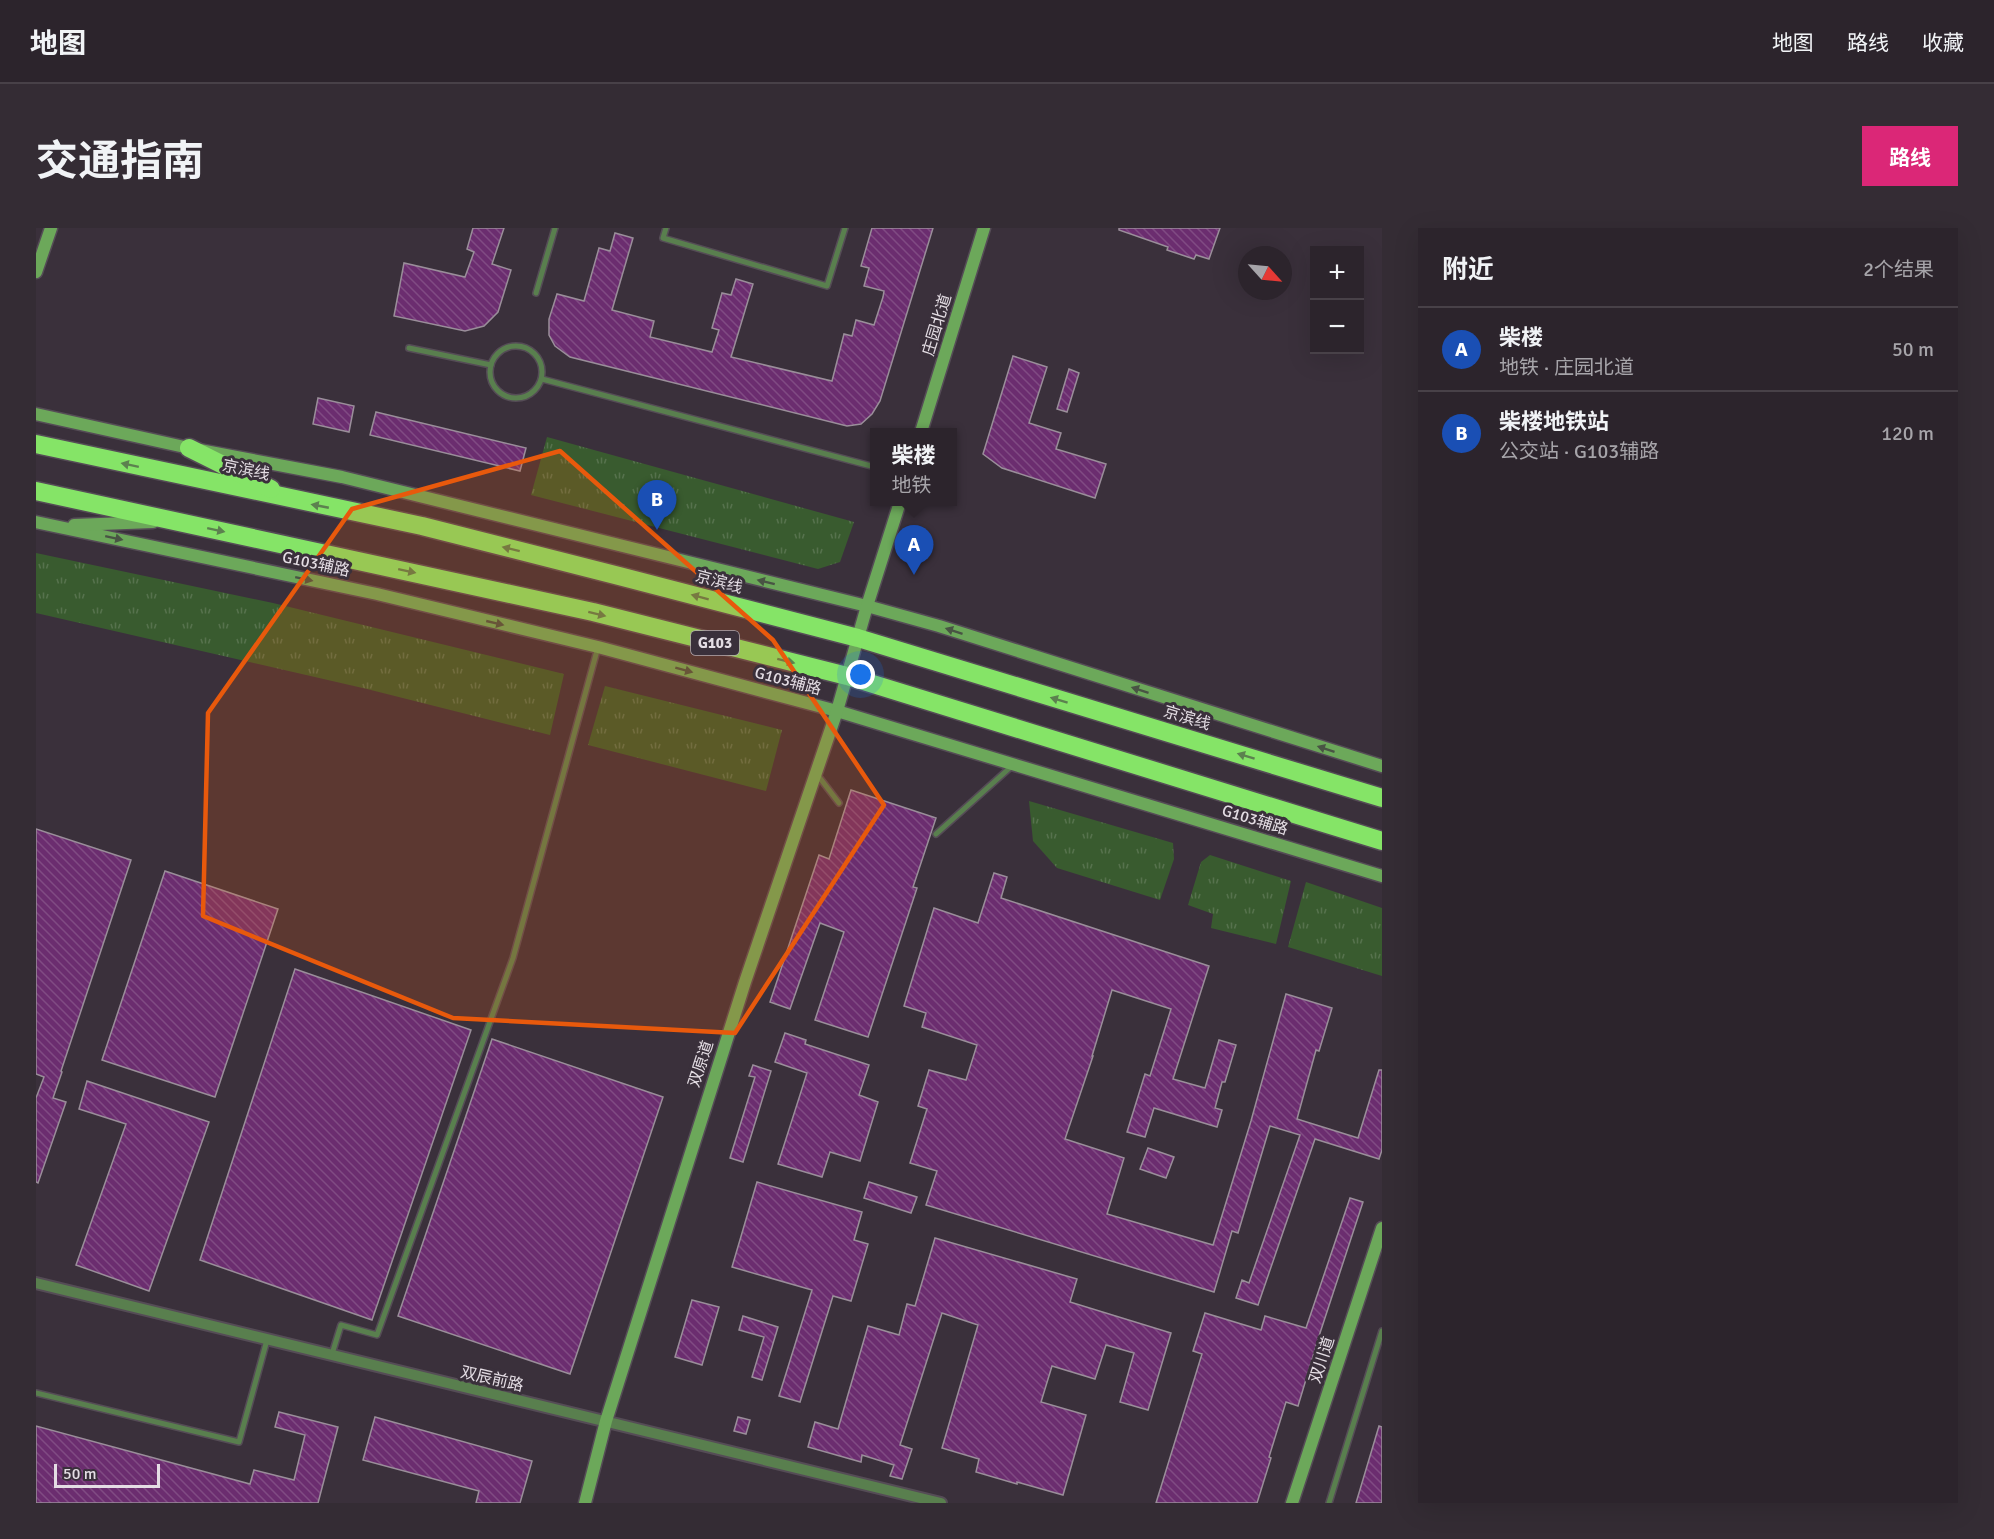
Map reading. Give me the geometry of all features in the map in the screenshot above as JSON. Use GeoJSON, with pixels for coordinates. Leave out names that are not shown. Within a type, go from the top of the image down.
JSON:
{"type":"FeatureCollection","features":[{"type":"Feature","properties":{"kind":"highway","name":"京滨线"},"geometry":{"type":"LineString","coordinates":[[36,444],[295,501],[422,526],[858,638],[1382,798]]}},
{"type":"Feature","properties":{"kind":"highway"},"geometry":{"type":"LineString","coordinates":[[189,448],[295,501]]}},
{"type":"Feature","properties":{"kind":"highway","name":"G103"},"geometry":{"type":"LineString","coordinates":[[36,491],[593,612],[847,676],[1382,841]]}},
{"type":"Feature","properties":{"kind":"street"},"geometry":{"type":"LineString","coordinates":[[36,272],[51,228]]}},
{"type":"Feature","properties":{"kind":"street","name":"庄园北道"},"geometry":{"type":"LineString","coordinates":[[922,428],[984,228]]}},
{"type":"Feature","properties":{"kind":"street"},"geometry":{"type":"LineString","coordinates":[[36,414],[189,448],[342,477],[867,606],[939,626],[1382,766]]}},
{"type":"Feature","properties":{"kind":"street"},"geometry":{"type":"LineString","coordinates":[[858,638],[898,506]]}},
{"type":"Feature","properties":{"kind":"street"},"geometry":{"type":"LineString","coordinates":[[55,526],[174,521]]}},
{"type":"Feature","properties":{"kind":"street","name":"G103辅路"},"geometry":{"type":"LineString","coordinates":[[36,522],[377,594],[598,647],[837,711],[1382,876]]}},
{"type":"Feature","properties":{"kind":"street","name":"双原道"},"geometry":{"type":"LineString","coordinates":[[585,1503],[606,1421],[745,982],[837,711],[858,638]]}},
{"type":"Feature","properties":{"kind":"street","name":"双川道"},"geometry":{"type":"LineString","coordinates":[[1293,1503],[1382,1228]]}},
{"type":"Feature","properties":{"kind":"street","name":"双辰前路"},"geometry":{"type":"LineString","coordinates":[[36,1283],[941,1503]]}},
{"type":"Feature","properties":{"kind":"lane"},"geometry":{"type":"LineString","coordinates":[[536,293],[555,228]]}},
{"type":"Feature","properties":{"kind":"lane"},"geometry":{"type":"LineString","coordinates":[[666,228],[663,238],[827,286],[845,228]]}},
{"type":"Feature","properties":{"kind":"lane"},"geometry":{"type":"LineString","coordinates":[[523,346],[531,350],[541,363],[542,379],[532,394],[514,399],[505,397],[492,384],[491,365],[494,358],[507,347],[523,346]]}},
{"type":"Feature","properties":{"kind":"lane"},"geometry":{"type":"LineString","coordinates":[[409,348],[491,365]]}},
{"type":"Feature","properties":{"kind":"lane"},"geometry":{"type":"LineString","coordinates":[[542,379],[870,466]]}},
{"type":"Feature","properties":{"kind":"lane"},"geometry":{"type":"LineString","coordinates":[[331,1356],[341,1325],[377,1335],[513,958],[598,647]]}},
{"type":"Feature","properties":{"kind":"lane"},"geometry":{"type":"LineString","coordinates":[[936,834],[1014,764]]}},
{"type":"Feature","properties":{"kind":"lane"},"geometry":{"type":"LineString","coordinates":[[816,773],[839,803]]}},
{"type":"Feature","properties":{"kind":"lane"},"geometry":{"type":"LineString","coordinates":[[1329,1503],[1382,1331]]}},
{"type":"Feature","properties":{"kind":"lane"},"geometry":{"type":"LineString","coordinates":[[36,1393],[239,1442],[267,1340]]}},
{"type":"Feature","properties":{"kind":"highlighted area"},"geometry":{"type":"Polygon","coordinates":[[[560,451],[773,640],[884,805],[735,1033],[453,1018],[203,916],[208,713],[352,509],[560,451]]]}},
{"type":"Feature","properties":{"kind":"green space"},"geometry":{"type":"Polygon","coordinates":[[[547,437],[854,522],[840,562],[818,569],[531,495],[547,437]]]}},
{"type":"Feature","properties":{"kind":"green space"},"geometry":{"type":"Polygon","coordinates":[[[36,553],[273,603],[564,674],[550,735],[367,689],[36,613],[36,553]]]}},
{"type":"Feature","properties":{"kind":"green space"},"geometry":{"type":"Polygon","coordinates":[[[605,686],[782,730],[766,791],[588,745],[605,686]]]}},
{"type":"Feature","properties":{"kind":"green space"},"geometry":{"type":"Polygon","coordinates":[[[1029,801],[1173,843],[1174,859],[1160,900],[1057,868],[1033,841],[1029,801]]]}},
{"type":"Feature","properties":{"kind":"green space"},"geometry":{"type":"Polygon","coordinates":[[[1210,855],[1291,881],[1276,944],[1211,928],[1213,914],[1188,905],[1201,862],[1210,855]]]}},
{"type":"Feature","properties":{"kind":"green space"},"geometry":{"type":"Polygon","coordinates":[[[1306,882],[1382,908],[1382,976],[1288,947],[1306,882]]]}},
{"type":"Feature","properties":{"kind":"building"},"geometry":{"type":"Polygon","coordinates":[[[473,228],[504,228],[492,264],[511,270],[498,312],[484,326],[465,331],[394,316],[404,263],[465,277],[474,252],[467,249],[473,228]]]}},
{"type":"Feature","properties":{"kind":"building"},"geometry":{"type":"Polygon","coordinates":[[[872,228],[933,228],[880,401],[872,414],[861,424],[847,426],[570,357],[555,346],[549,335],[549,319],[557,294],[584,301],[599,248],[610,251],[615,233],[633,238],[612,310],[654,321],[650,337],[712,352],[719,330],[712,328],[722,293],[731,295],[736,279],[753,284],[731,357],[832,381],[844,334],[852,336],[856,320],[874,325],[883,297],[884,291],[864,286],[869,268],[861,266],[872,228]]]}},
{"type":"Feature","properties":{"kind":"building"},"geometry":{"type":"Polygon","coordinates":[[[1119,228],[1220,228],[1209,259],[1196,255],[1194,259],[1167,250],[1168,247],[1119,230],[1119,228]]]}},
{"type":"Feature","properties":{"kind":"building"},"geometry":{"type":"Polygon","coordinates":[[[1013,356],[1047,367],[1029,423],[1061,433],[1056,449],[1106,464],[1095,498],[1002,468],[983,454],[1013,356]]]}},
{"type":"Feature","properties":{"kind":"building"},"geometry":{"type":"Polygon","coordinates":[[[1069,369],[1079,373],[1067,412],[1057,409],[1069,369]]]}},
{"type":"Feature","properties":{"kind":"building"},"geometry":{"type":"Polygon","coordinates":[[[318,398],[354,406],[349,432],[313,424],[318,398]]]}},
{"type":"Feature","properties":{"kind":"building"},"geometry":{"type":"Polygon","coordinates":[[[376,412],[526,448],[520,471],[370,435],[376,412]]]}},
{"type":"Feature","properties":{"kind":"building"},"geometry":{"type":"Polygon","coordinates":[[[851,790],[936,818],[913,887],[917,888],[868,1037],[815,1020],[844,932],[820,923],[790,1009],[770,1002],[819,855],[829,859],[851,790]]]}},
{"type":"Feature","properties":{"kind":"building"},"geometry":{"type":"Polygon","coordinates":[[[36,829],[131,860],[53,1098],[66,1102],[38,1183],[36,1182],[36,1098],[44,1077],[36,1074],[36,829]]]}},
{"type":"Feature","properties":{"kind":"building"},"geometry":{"type":"Polygon","coordinates":[[[165,871],[278,909],[215,1097],[102,1060],[165,871]]]}},
{"type":"Feature","properties":{"kind":"building"},"geometry":{"type":"Polygon","coordinates":[[[994,873],[1007,877],[1001,898],[1209,966],[1173,1079],[1205,1088],[1219,1040],[1236,1045],[1215,1108],[1222,1110],[1217,1127],[1154,1108],[1145,1137],[1127,1132],[1145,1074],[1150,1076],[1171,1009],[1112,990],[1065,1139],[1124,1158],[1107,1214],[1213,1245],[1251,1121],[1286,994],[1332,1008],[1319,1051],[1316,1050],[1297,1119],[1358,1138],[1379,1070],[1382,1070],[1382,1150],[1379,1159],[1315,1139],[1258,1305],[1236,1298],[1242,1280],[1249,1283],[1300,1135],[1270,1126],[1238,1233],[1232,1231],[1214,1292],[926,1205],[937,1171],[910,1163],[927,1109],[918,1106],[929,1070],[966,1080],[977,1045],[922,1027],[926,1013],[904,1006],[934,908],[978,923],[994,873]]]}},
{"type":"Feature","properties":{"kind":"building"},"geometry":{"type":"Polygon","coordinates":[[[295,969],[471,1030],[372,1320],[200,1260],[295,969]]]}},
{"type":"Feature","properties":{"kind":"building"},"geometry":{"type":"Polygon","coordinates":[[[785,1033],[806,1040],[805,1044],[869,1065],[859,1095],[878,1102],[860,1161],[830,1152],[822,1177],[778,1164],[807,1073],[775,1062],[785,1033]]]}},
{"type":"Feature","properties":{"kind":"building"},"geometry":{"type":"Polygon","coordinates":[[[492,1039],[663,1097],[570,1374],[398,1316],[492,1039]]]}},
{"type":"Feature","properties":{"kind":"building"},"geometry":{"type":"Polygon","coordinates":[[[753,1065],[771,1071],[743,1162],[730,1158],[755,1077],[749,1076],[753,1065]]]}},
{"type":"Feature","properties":{"kind":"building"},"geometry":{"type":"Polygon","coordinates":[[[87,1081],[209,1122],[149,1291],[76,1265],[126,1124],[79,1109],[87,1081]]]}},
{"type":"Feature","properties":{"kind":"building"},"geometry":{"type":"Polygon","coordinates":[[[1148,1148],[1174,1157],[1166,1178],[1140,1169],[1148,1148]]]}},
{"type":"Feature","properties":{"kind":"building"},"geometry":{"type":"Polygon","coordinates":[[[757,1182],[862,1212],[854,1240],[868,1244],[851,1301],[833,1296],[800,1402],[779,1396],[812,1290],[732,1267],[757,1182]]]}},
{"type":"Feature","properties":{"kind":"building"},"geometry":{"type":"Polygon","coordinates":[[[869,1182],[917,1197],[911,1213],[864,1198],[869,1182]]]}},
{"type":"Feature","properties":{"kind":"building"},"geometry":{"type":"Polygon","coordinates":[[[1350,1198],[1363,1202],[1298,1406],[1286,1402],[1257,1503],[1156,1503],[1202,1354],[1193,1351],[1205,1313],[1261,1330],[1265,1316],[1306,1328],[1350,1198]]]}},
{"type":"Feature","properties":{"kind":"building"},"geometry":{"type":"Polygon","coordinates":[[[935,1238],[1077,1279],[1070,1302],[1171,1333],[1148,1410],[1120,1402],[1134,1353],[1106,1345],[1095,1379],[1052,1366],[1041,1402],[1086,1415],[1063,1495],[976,1472],[979,1459],[942,1448],[978,1325],[942,1313],[900,1445],[912,1449],[902,1479],[890,1476],[894,1465],[862,1455],[861,1462],[808,1447],[815,1422],[838,1429],[868,1326],[899,1335],[907,1304],[915,1306],[935,1238]]]}},
{"type":"Feature","properties":{"kind":"building"},"geometry":{"type":"Polygon","coordinates":[[[692,1300],[719,1307],[702,1365],[675,1357],[692,1300]]]}},
{"type":"Feature","properties":{"kind":"building"},"geometry":{"type":"Polygon","coordinates":[[[743,1316],[778,1327],[762,1380],[752,1377],[764,1337],[739,1330],[743,1316]]]}},
{"type":"Feature","properties":{"kind":"building"},"geometry":{"type":"Polygon","coordinates":[[[279,1412],[338,1427],[318,1503],[36,1503],[36,1426],[250,1484],[254,1470],[294,1480],[305,1435],[275,1427],[279,1412]]]}},
{"type":"Feature","properties":{"kind":"building"},"geometry":{"type":"Polygon","coordinates":[[[375,1417],[532,1461],[520,1503],[476,1503],[479,1491],[363,1460],[375,1417]]]}},
{"type":"Feature","properties":{"kind":"building"},"geometry":{"type":"Polygon","coordinates":[[[738,1417],[750,1420],[746,1434],[734,1431],[738,1417]]]}},
{"type":"Feature","properties":{"kind":"building"},"geometry":{"type":"Polygon","coordinates":[[[1379,1426],[1382,1427],[1382,1503],[1356,1503],[1379,1426]]]}},
{"type":"Feature","properties":{"kind":"place","name":"柴楼地铁站"},"geometry":{"type":"Point","coordinates":[657,530]}},
{"type":"Feature","properties":{"kind":"place","name":"柴楼"},"geometry":{"type":"Point","coordinates":[914,575]}}]}
